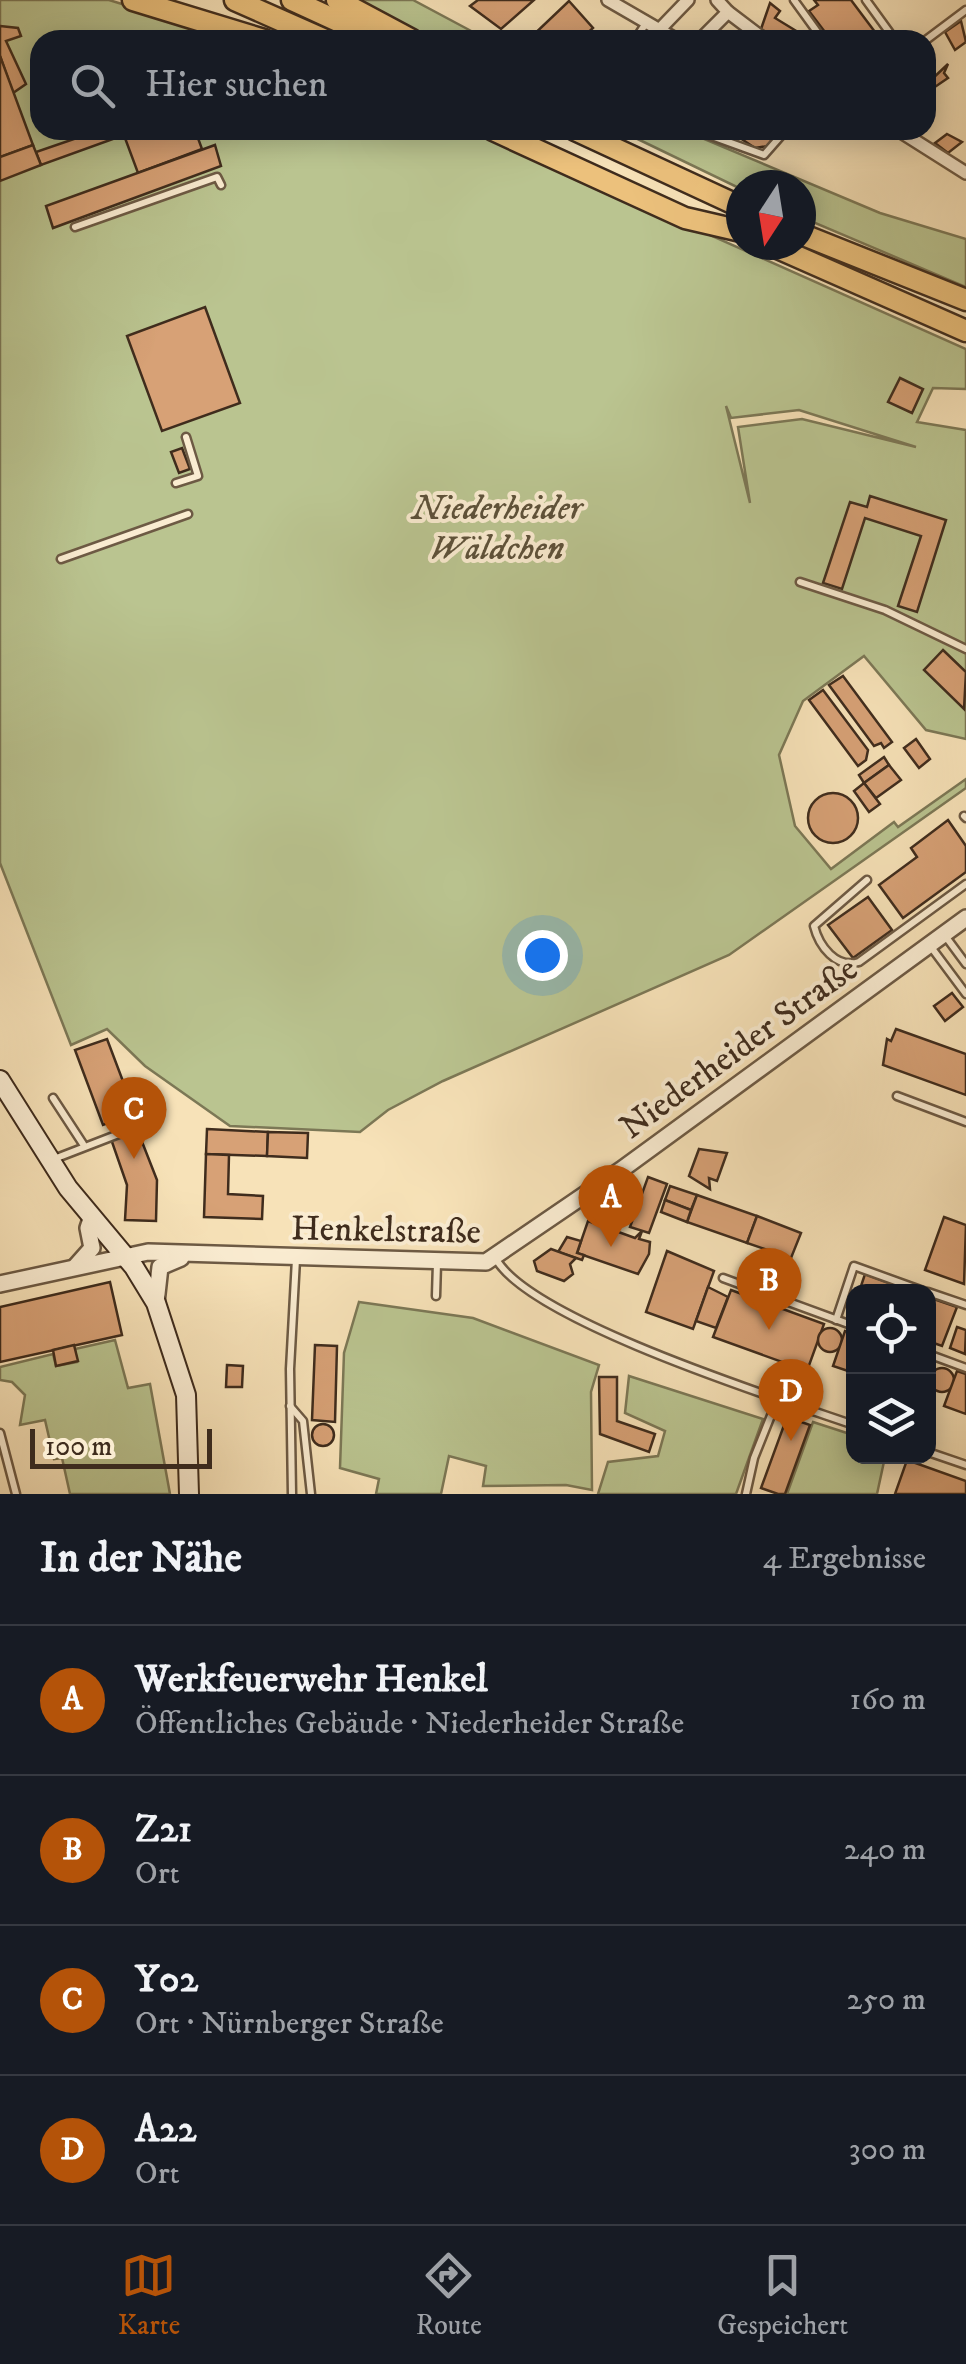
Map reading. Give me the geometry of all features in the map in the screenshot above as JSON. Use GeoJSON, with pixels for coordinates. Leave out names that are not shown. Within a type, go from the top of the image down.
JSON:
{"type":"FeatureCollection","features":[{"type":"Feature","properties":{"kind":"highway"},"geometry":{"type":"LineString","coordinates":[[134,0],[232,30]]}},
{"type":"Feature","properties":{"kind":"highway"},"geometry":{"type":"LineString","coordinates":[[235,0],[302,30]]}},
{"type":"Feature","properties":{"kind":"highway"},"geometry":{"type":"LineString","coordinates":[[292,0],[356,30]]}},
{"type":"Feature","properties":{"kind":"highway"},"geometry":{"type":"LineString","coordinates":[[337,0],[393,30]]}},
{"type":"Feature","properties":{"kind":"highway"},"geometry":{"type":"LineString","coordinates":[[515,140],[685,218],[726,228]]}},
{"type":"Feature","properties":{"kind":"highway"},"geometry":{"type":"LineString","coordinates":[[543,140],[726,224]]}},
{"type":"Feature","properties":{"kind":"highway"},"geometry":{"type":"LineString","coordinates":[[597,140],[726,199]]}},
{"type":"Feature","properties":{"kind":"highway"},"geometry":{"type":"LineString","coordinates":[[816,240],[966,300]]}},
{"type":"Feature","properties":{"kind":"highway"},"geometry":{"type":"LineString","coordinates":[[805,260],[966,331]]}},
{"type":"Feature","properties":{"kind":"main road"},"geometry":{"type":"LineString","coordinates":[[0,1080],[50,1160],[126,1256],[156,1303],[186,1395],[189,1494]]}},
{"type":"Feature","properties":{"kind":"street"},"geometry":{"type":"LineString","coordinates":[[615,2],[660,29],[688,0]]}},
{"type":"Feature","properties":{"kind":"street"},"geometry":{"type":"LineString","coordinates":[[717,0],[751,30]]}},
{"type":"Feature","properties":{"kind":"street"},"geometry":{"type":"LineString","coordinates":[[710,30],[728,12]]}},
{"type":"Feature","properties":{"kind":"street"},"geometry":{"type":"LineString","coordinates":[[914,140],[966,172]]}},
{"type":"Feature","properties":{"kind":"street","name":"Niederheider Straße"},"geometry":{"type":"LineString","coordinates":[[495,1258],[966,918]]}},
{"type":"Feature","properties":{"kind":"street"},"geometry":{"type":"LineString","coordinates":[[76,1266],[92,1248],[88,1228],[92,1216]]}},
{"type":"Feature","properties":{"kind":"street"},"geometry":{"type":"LineString","coordinates":[[156,1303],[160,1267],[188,1254]]}},
{"type":"Feature","properties":{"kind":"street","name":"Henkelstraße"},"geometry":{"type":"LineString","coordinates":[[0,1284],[126,1256],[188,1254],[437,1264],[478,1264],[495,1258]]}},
{"type":"Feature","properties":{"kind":"lane"},"geometry":{"type":"LineString","coordinates":[[794,0],[816,30]]}},
{"type":"Feature","properties":{"kind":"lane"},"geometry":{"type":"LineString","coordinates":[[866,0],[888,30]]}},
{"type":"Feature","properties":{"kind":"lane"},"geometry":{"type":"LineString","coordinates":[[936,32],[966,10]]}},
{"type":"Feature","properties":{"kind":"lane"},"geometry":{"type":"LineString","coordinates":[[642,30],[646,22]]}},
{"type":"Feature","properties":{"kind":"lane"},"geometry":{"type":"LineString","coordinates":[[723,140],[764,155],[777,140]]}},
{"type":"Feature","properties":{"kind":"lane"},"geometry":{"type":"LineString","coordinates":[[75,227],[217,177],[220,186]]}},
{"type":"Feature","properties":{"kind":"lane"},"geometry":{"type":"LineString","coordinates":[[176,483],[198,476],[186,436]]}},
{"type":"Feature","properties":{"kind":"lane"},"geometry":{"type":"LineString","coordinates":[[61,559],[188,514]]}},
{"type":"Feature","properties":{"kind":"lane"},"geometry":{"type":"LineString","coordinates":[[800,582],[886,610],[966,649]]}},
{"type":"Feature","properties":{"kind":"lane"},"geometry":{"type":"LineString","coordinates":[[867,880],[814,926],[831,956],[842,962],[859,962],[966,884]]}},
{"type":"Feature","properties":{"kind":"lane"},"geometry":{"type":"LineString","coordinates":[[944,934],[966,964]]}},
{"type":"Feature","properties":{"kind":"lane"},"geometry":{"type":"LineString","coordinates":[[930,945],[966,994]]}},
{"type":"Feature","properties":{"kind":"lane"},"geometry":{"type":"LineString","coordinates":[[897,1096],[966,1122]]}},
{"type":"Feature","properties":{"kind":"lane"},"geometry":{"type":"LineString","coordinates":[[52,1098],[83,1144]]}},
{"type":"Feature","properties":{"kind":"lane"},"geometry":{"type":"LineString","coordinates":[[50,1160],[83,1144],[155,1120]]}},
{"type":"Feature","properties":{"kind":"lane","name":"Henkelstraße"},"geometry":{"type":"LineString","coordinates":[[495,1258],[513,1282],[626,1343],[846,1422]]}},
{"type":"Feature","properties":{"kind":"lane"},"geometry":{"type":"LineString","coordinates":[[292,1494],[290,1406],[296,1259]]}},
{"type":"Feature","properties":{"kind":"lane"},"geometry":{"type":"LineString","coordinates":[[436,1296],[437,1264]]}},
{"type":"Feature","properties":{"kind":"lane"},"geometry":{"type":"LineString","coordinates":[[848,1284],[854,1266],[905,1284]]}},
{"type":"Feature","properties":{"kind":"lane"},"geometry":{"type":"LineString","coordinates":[[724,1278],[846,1323]]}},
{"type":"Feature","properties":{"kind":"lane"},"geometry":{"type":"LineString","coordinates":[[836,1320],[846,1290]]}},
{"type":"Feature","properties":{"kind":"lane"},"geometry":{"type":"LineString","coordinates":[[936,1295],[966,1305]]}},
{"type":"Feature","properties":{"kind":"lane"},"geometry":{"type":"LineString","coordinates":[[936,1357],[966,1368]]}},
{"type":"Feature","properties":{"kind":"lane"},"geometry":{"type":"LineString","coordinates":[[746,1494],[754,1458],[778,1398]]}},
{"type":"Feature","properties":{"kind":"lane"},"geometry":{"type":"LineString","coordinates":[[290,1406],[303,1420],[311,1494]]}},
{"type":"Feature","properties":{"kind":"lane"},"geometry":{"type":"LineString","coordinates":[[0,1433],[16,1494]]}},
{"type":"Feature","properties":{"kind":"lane"},"geometry":{"type":"LineString","coordinates":[[936,1455],[966,1465]]}},
{"type":"Feature","properties":{"kind":"green space","name":"Niederheider Wäldchen"},"geometry":{"type":"Polygon","coordinates":[[[0,0],[109,0],[206,30],[30,30],[30,140],[496,140],[726,242],[726,260],[766,260],[966,349],[966,389],[933,388],[917,422],[966,430],[966,739],[926,730],[864,656],[803,701],[779,755],[795,826],[831,869],[894,822],[898,827],[966,779],[966,788],[729,955],[443,1081],[388,1110],[360,1132],[230,1126],[145,1066],[107,1029],[71,1045],[0,863],[0,0]],[[726,406],[750,503],[738,427],[802,419],[916,447],[799,410],[731,418],[726,406]]]}},
{"type":"Feature","properties":{"kind":"green space"},"geometry":{"type":"Polygon","coordinates":[[[351,0],[413,0],[469,30],[409,30],[351,0]]]}},
{"type":"Feature","properties":{"kind":"green space"},"geometry":{"type":"Polygon","coordinates":[[[640,140],[707,140],[778,170],[726,170],[726,182],[640,140]]]}},
{"type":"Feature","properties":{"kind":"green space"},"geometry":{"type":"Polygon","coordinates":[[[816,186],[880,213],[966,239],[966,287],[816,223],[816,186]]]}},
{"type":"Feature","properties":{"kind":"green space"},"geometry":{"type":"Polygon","coordinates":[[[359,1302],[473,1318],[599,1365],[591,1392],[592,1490],[566,1485],[483,1486],[486,1466],[449,1456],[441,1494],[376,1494],[379,1479],[340,1468],[344,1353],[359,1302]]]}},
{"type":"Feature","properties":{"kind":"green space"},"geometry":{"type":"Polygon","coordinates":[[[115,1340],[128,1388],[150,1384],[170,1494],[70,1494],[62,1458],[54,1459],[45,1420],[20,1425],[25,1395],[12,1382],[0,1380],[0,1367],[53,1354],[56,1366],[77,1362],[75,1349],[115,1340]]]}},
{"type":"Feature","properties":{"kind":"green space"},"geometry":{"type":"Polygon","coordinates":[[[629,1376],[763,1419],[736,1494],[598,1494],[608,1462],[658,1456],[665,1431],[625,1413],[629,1376]]]}},
{"type":"Feature","properties":{"kind":"green space"},"geometry":{"type":"Polygon","coordinates":[[[813,1422],[846,1433],[846,1464],[883,1464],[877,1494],[787,1494],[813,1422]]]}},
{"type":"Feature","properties":{"kind":"building"},"geometry":{"type":"Polygon","coordinates":[[[478,0],[534,0],[501,29],[470,6],[478,0]]]}},
{"type":"Feature","properties":{"kind":"building"},"geometry":{"type":"Polygon","coordinates":[[[814,0],[851,0],[874,30],[823,30],[809,11],[818,5],[814,0]]]}},
{"type":"Feature","properties":{"kind":"building"},"geometry":{"type":"Polygon","coordinates":[[[569,1],[593,28],[591,30],[539,30],[569,1]]]}},
{"type":"Feature","properties":{"kind":"building"},"geometry":{"type":"Polygon","coordinates":[[[770,3],[780,11],[775,18],[795,30],[763,30],[770,3]]]}},
{"type":"Feature","properties":{"kind":"building"},"geometry":{"type":"Polygon","coordinates":[[[961,21],[966,42],[955,50],[945,32],[961,21]]]}},
{"type":"Feature","properties":{"kind":"building"},"geometry":{"type":"Polygon","coordinates":[[[0,26],[18,28],[21,36],[6,41],[26,84],[13,93],[0,56],[0,26]]]}},
{"type":"Feature","properties":{"kind":"building"},"geometry":{"type":"Polygon","coordinates":[[[0,56],[33,145],[0,157],[0,56]]]}},
{"type":"Feature","properties":{"kind":"building"},"geometry":{"type":"Polygon","coordinates":[[[948,64],[944,73],[948,78],[936,86],[936,75],[948,64]]]}},
{"type":"Feature","properties":{"kind":"building"},"geometry":{"type":"Polygon","coordinates":[[[947,134],[962,142],[948,153],[935,143],[947,134]]]}},
{"type":"Feature","properties":{"kind":"building"},"geometry":{"type":"Polygon","coordinates":[[[71,140],[110,140],[41,165],[36,152],[71,140]]]}},
{"type":"Feature","properties":{"kind":"building"},"geometry":{"type":"Polygon","coordinates":[[[126,140],[199,140],[202,149],[138,173],[126,140]]]}},
{"type":"Feature","properties":{"kind":"building"},"geometry":{"type":"Polygon","coordinates":[[[743,140],[772,140],[768,146],[755,148],[743,140]]]}},
{"type":"Feature","properties":{"kind":"building"},"geometry":{"type":"Polygon","coordinates":[[[33,145],[41,165],[0,181],[0,157],[33,145]]]}},
{"type":"Feature","properties":{"kind":"building"},"geometry":{"type":"Polygon","coordinates":[[[215,145],[221,166],[53,228],[46,206],[215,145]]]}},
{"type":"Feature","properties":{"kind":"building"},"geometry":{"type":"Polygon","coordinates":[[[205,307],[240,403],[162,431],[127,336],[205,307]]]}},
{"type":"Feature","properties":{"kind":"building"},"geometry":{"type":"Polygon","coordinates":[[[900,378],[923,389],[912,413],[888,402],[900,378]]]}},
{"type":"Feature","properties":{"kind":"building"},"geometry":{"type":"Polygon","coordinates":[[[182,448],[190,469],[179,473],[171,452],[182,448]]]}},
{"type":"Feature","properties":{"kind":"building"},"geometry":{"type":"Polygon","coordinates":[[[870,496],[946,520],[917,612],[898,606],[921,536],[865,518],[842,589],[823,583],[850,502],[867,507],[870,496]]]}},
{"type":"Feature","properties":{"kind":"building"},"geometry":{"type":"Polygon","coordinates":[[[943,650],[966,672],[964,709],[924,670],[943,650]]]}},
{"type":"Feature","properties":{"kind":"building"},"geometry":{"type":"Polygon","coordinates":[[[843,676],[892,742],[884,748],[881,743],[874,746],[829,685],[843,676]]]}},
{"type":"Feature","properties":{"kind":"building"},"geometry":{"type":"Polygon","coordinates":[[[823,690],[868,750],[866,760],[858,766],[809,700],[823,690]]]}},
{"type":"Feature","properties":{"kind":"building"},"geometry":{"type":"Polygon","coordinates":[[[916,739],[930,759],[919,768],[904,748],[916,739]]]}},
{"type":"Feature","properties":{"kind":"building"},"geometry":{"type":"Polygon","coordinates":[[[884,757],[889,765],[864,783],[859,775],[884,757]]]}},
{"type":"Feature","properties":{"kind":"building"},"geometry":{"type":"Polygon","coordinates":[[[889,765],[901,780],[876,798],[864,783],[889,765]]]}},
{"type":"Feature","properties":{"kind":"building"},"geometry":{"type":"Polygon","coordinates":[[[864,783],[880,804],[869,812],[854,791],[864,783]]]}},
{"type":"Feature","properties":{"kind":"building"},"geometry":{"type":"Polygon","coordinates":[[[833,793],[851,800],[858,818],[851,836],[833,843],[815,836],[808,818],[815,800],[833,793]]]}},
{"type":"Feature","properties":{"kind":"building"},"geometry":{"type":"Polygon","coordinates":[[[948,820],[966,846],[966,872],[903,918],[879,885],[917,857],[911,848],[948,820]]]}},
{"type":"Feature","properties":{"kind":"building"},"geometry":{"type":"Polygon","coordinates":[[[868,897],[892,930],[853,958],[828,925],[868,897]]]}},
{"type":"Feature","properties":{"kind":"building"},"geometry":{"type":"Polygon","coordinates":[[[952,993],[963,1007],[945,1021],[934,1006],[952,993]]]}},
{"type":"Feature","properties":{"kind":"building"},"geometry":{"type":"Polygon","coordinates":[[[896,1029],[966,1054],[966,1095],[883,1065],[887,1039],[891,1041],[896,1029]]]}},
{"type":"Feature","properties":{"kind":"building"},"geometry":{"type":"Polygon","coordinates":[[[107,1039],[135,1113],[103,1125],[75,1050],[107,1039]]]}},
{"type":"Feature","properties":{"kind":"building"},"geometry":{"type":"Polygon","coordinates":[[[137,1129],[157,1180],[156,1221],[125,1220],[127,1185],[111,1139],[137,1129]]]}},
{"type":"Feature","properties":{"kind":"building"},"geometry":{"type":"Polygon","coordinates":[[[207,1129],[268,1132],[267,1156],[206,1154],[207,1129]]]}},
{"type":"Feature","properties":{"kind":"building"},"geometry":{"type":"Polygon","coordinates":[[[268,1132],[308,1133],[307,1158],[267,1156],[268,1132]]]}},
{"type":"Feature","properties":{"kind":"building"},"geometry":{"type":"Polygon","coordinates":[[[699,1149],[727,1153],[717,1181],[709,1178],[710,1189],[689,1176],[699,1149]]]}},
{"type":"Feature","properties":{"kind":"building"},"geometry":{"type":"Polygon","coordinates":[[[206,1154],[229,1155],[228,1194],[263,1196],[262,1219],[204,1217],[206,1154]]]}},
{"type":"Feature","properties":{"kind":"building"},"geometry":{"type":"Polygon","coordinates":[[[648,1177],[667,1184],[649,1233],[630,1227],[648,1177]]]}},
{"type":"Feature","properties":{"kind":"building"},"geometry":{"type":"Polygon","coordinates":[[[670,1186],[697,1195],[691,1210],[665,1200],[670,1186]]]}},
{"type":"Feature","properties":{"kind":"building"},"geometry":{"type":"Polygon","coordinates":[[[697,1195],[757,1216],[747,1243],[687,1222],[697,1195]]]}},
{"type":"Feature","properties":{"kind":"building"},"geometry":{"type":"Polygon","coordinates":[[[665,1200],[691,1210],[687,1222],[661,1212],[665,1200]]]}},
{"type":"Feature","properties":{"kind":"building"},"geometry":{"type":"Polygon","coordinates":[[[757,1216],[801,1233],[791,1258],[747,1243],[757,1216]]]}},
{"type":"Feature","properties":{"kind":"building"},"geometry":{"type":"Polygon","coordinates":[[[944,1217],[966,1225],[964,1284],[925,1270],[944,1217]]]}},
{"type":"Feature","properties":{"kind":"building"},"geometry":{"type":"Polygon","coordinates":[[[588,1221],[635,1238],[642,1231],[639,1239],[650,1242],[649,1254],[638,1274],[577,1253],[588,1221]]]}},
{"type":"Feature","properties":{"kind":"building"},"geometry":{"type":"Polygon","coordinates":[[[567,1237],[581,1241],[577,1253],[584,1255],[582,1260],[558,1252],[567,1237]]]}},
{"type":"Feature","properties":{"kind":"building"},"geometry":{"type":"Polygon","coordinates":[[[551,1249],[576,1258],[570,1264],[573,1274],[564,1281],[537,1271],[534,1261],[551,1249]]]}},
{"type":"Feature","properties":{"kind":"building"},"geometry":{"type":"Polygon","coordinates":[[[667,1251],[714,1271],[693,1329],[646,1312],[667,1251]]]}},
{"type":"Feature","properties":{"kind":"building"},"geometry":{"type":"Polygon","coordinates":[[[865,1274],[892,1284],[862,1284],[865,1274]]]}},
{"type":"Feature","properties":{"kind":"building"},"geometry":{"type":"Polygon","coordinates":[[[110,1282],[122,1335],[0,1362],[0,1307],[110,1282]]]}},
{"type":"Feature","properties":{"kind":"building"},"geometry":{"type":"Polygon","coordinates":[[[708,1287],[728,1297],[716,1328],[696,1321],[708,1287]]]}},
{"type":"Feature","properties":{"kind":"building"},"geometry":{"type":"Polygon","coordinates":[[[731,1290],[824,1324],[807,1371],[713,1337],[731,1290]]]}},
{"type":"Feature","properties":{"kind":"building"},"geometry":{"type":"Polygon","coordinates":[[[936,1300],[957,1307],[942,1346],[936,1344],[936,1300]]]}},
{"type":"Feature","properties":{"kind":"building"},"geometry":{"type":"Polygon","coordinates":[[[957,1327],[966,1330],[965,1354],[950,1348],[957,1327]]]}},
{"type":"Feature","properties":{"kind":"building"},"geometry":{"type":"Polygon","coordinates":[[[830,1328],[842,1340],[830,1352],[818,1340],[830,1328]]]}},
{"type":"Feature","properties":{"kind":"building"},"geometry":{"type":"Polygon","coordinates":[[[845,1331],[846,1331],[846,1370],[833,1366],[845,1331]]]}},
{"type":"Feature","properties":{"kind":"building"},"geometry":{"type":"Polygon","coordinates":[[[74,1345],[78,1361],[56,1366],[53,1350],[74,1345]]]}},
{"type":"Feature","properties":{"kind":"building"},"geometry":{"type":"Polygon","coordinates":[[[315,1345],[337,1346],[335,1422],[312,1420],[315,1345]]]}},
{"type":"Feature","properties":{"kind":"building"},"geometry":{"type":"Polygon","coordinates":[[[227,1365],[243,1366],[242,1387],[226,1387],[227,1365]]]}},
{"type":"Feature","properties":{"kind":"building"},"geometry":{"type":"Polygon","coordinates":[[[946,1369],[953,1376],[950,1388],[942,1392],[936,1390],[936,1370],[946,1369]]]}},
{"type":"Feature","properties":{"kind":"building"},"geometry":{"type":"Polygon","coordinates":[[[957,1371],[966,1374],[966,1414],[944,1406],[957,1371]]]}},
{"type":"Feature","properties":{"kind":"building"},"geometry":{"type":"Polygon","coordinates":[[[599,1377],[617,1377],[617,1421],[655,1434],[649,1452],[600,1434],[599,1377]]]}},
{"type":"Feature","properties":{"kind":"building"},"geometry":{"type":"Polygon","coordinates":[[[787,1417],[810,1425],[785,1494],[778,1494],[761,1488],[787,1417]]]}},
{"type":"Feature","properties":{"kind":"building"},"geometry":{"type":"Polygon","coordinates":[[[323,1424],[331,1427],[331,1443],[323,1446],[315,1443],[312,1435],[315,1427],[323,1424]]]}},
{"type":"Feature","properties":{"kind":"building"},"geometry":{"type":"Polygon","coordinates":[[[906,1464],[918,1464],[966,1481],[966,1494],[895,1494],[906,1464]]]}},
{"type":"Feature","properties":{"kind":"place","name":"Y02"},"geometry":{"type":"Point","coordinates":[134,1159]}},
{"type":"Feature","properties":{"kind":"place","name":"Werkfeuerwehr Henkel"},"geometry":{"type":"Point","coordinates":[611,1247]}},
{"type":"Feature","properties":{"kind":"place","name":"Z21"},"geometry":{"type":"Point","coordinates":[769,1330]}},
{"type":"Feature","properties":{"kind":"place","name":"A22"},"geometry":{"type":"Point","coordinates":[791,1441]}}]}
